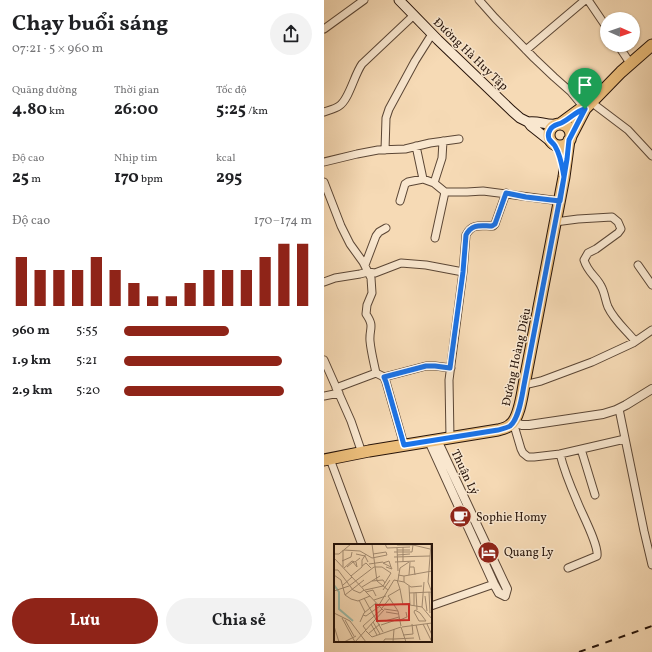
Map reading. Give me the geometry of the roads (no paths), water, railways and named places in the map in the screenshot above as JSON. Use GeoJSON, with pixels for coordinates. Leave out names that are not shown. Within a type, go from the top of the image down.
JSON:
{"type":"FeatureCollection","features":[{"type":"Feature","properties":{"kind":"main road","name":"Đường Hà Huy Tập"},"geometry":{"type":"LineString","coordinates":[[399,0],[432,34],[520,118],[528,122],[552,143]]}},
{"type":"Feature","properties":{"kind":"main road"},"geometry":{"type":"LineString","coordinates":[[528,122],[533,121],[546,124],[558,124],[569,128],[570,138],[563,146],[552,143],[549,137],[552,127],[558,124],[588,105],[630,63],[651,47]]}},
{"type":"Feature","properties":{"kind":"main road","name":"Đường Hoàng Diệu"},"geometry":{"type":"LineString","coordinates":[[327,460],[362,452],[506,428],[513,422],[520,405],[560,201],[570,138],[588,105]]}},
{"type":"Feature","properties":{"kind":"main road","name":"Đường Hoàng Diệu"},"geometry":{"type":"LineString","coordinates":[[552,143],[561,158],[564,177]]}},
{"type":"Feature","properties":{"kind":"street"},"geometry":{"type":"LineString","coordinates":[[324,29],[364,0]]}},
{"type":"Feature","properties":{"kind":"street"},"geometry":{"type":"LineString","coordinates":[[479,0],[526,50],[554,77],[588,105],[628,130],[652,156]]}},
{"type":"Feature","properties":{"kind":"street"},"geometry":{"type":"LineString","coordinates":[[526,50],[586,0],[600,19]]}},
{"type":"Feature","properties":{"kind":"street"},"geometry":{"type":"LineString","coordinates":[[324,112],[340,106],[348,94],[362,64],[414,15]]}},
{"type":"Feature","properties":{"kind":"street"},"geometry":{"type":"LineString","coordinates":[[385,150],[386,118],[389,108],[432,34]]}},
{"type":"Feature","properties":{"kind":"street"},"geometry":{"type":"LineString","coordinates":[[623,52],[630,63]]}},
{"type":"Feature","properties":{"kind":"street"},"geometry":{"type":"LineString","coordinates":[[324,162],[357,154],[405,149],[459,139]]}},
{"type":"Feature","properties":{"kind":"street"},"geometry":{"type":"LineString","coordinates":[[434,183],[442,158],[443,141]]}},
{"type":"Feature","properties":{"kind":"street"},"geometry":{"type":"LineString","coordinates":[[416,146],[423,179]]}},
{"type":"Feature","properties":{"kind":"street"},"geometry":{"type":"LineString","coordinates":[[400,201],[405,184],[423,179],[434,183],[445,192],[483,191],[560,201]]}},
{"type":"Feature","properties":{"kind":"street"},"geometry":{"type":"LineString","coordinates":[[324,182],[341,226],[371,278],[372,293],[367,305],[366,314],[372,327],[370,341],[376,373]]}},
{"type":"Feature","properties":{"kind":"street"},"geometry":{"type":"LineString","coordinates":[[435,238],[445,192]]}},
{"type":"Feature","properties":{"kind":"street"},"geometry":{"type":"LineString","coordinates":[[450,438],[449,380],[463,272],[466,235],[473,226],[492,226],[495,224],[506,193]]}},
{"type":"Feature","properties":{"kind":"street"},"geometry":{"type":"LineString","coordinates":[[555,222],[602,217],[612,217],[618,222],[621,229],[618,233],[588,253],[584,260],[587,268],[604,290],[607,305],[612,314],[635,341]]}},
{"type":"Feature","properties":{"kind":"street"},"geometry":{"type":"LineString","coordinates":[[324,282],[335,278],[360,274],[366,268],[376,236],[379,232],[386,228]]}},
{"type":"Feature","properties":{"kind":"street"},"geometry":{"type":"LineString","coordinates":[[366,268],[375,273],[401,263],[463,272]]}},
{"type":"Feature","properties":{"kind":"street"},"geometry":{"type":"LineString","coordinates":[[638,265],[652,285]]}},
{"type":"Feature","properties":{"kind":"street"},"geometry":{"type":"LineString","coordinates":[[524,385],[541,381],[586,365],[635,341],[652,330]]}},
{"type":"Feature","properties":{"kind":"street"},"geometry":{"type":"LineString","coordinates":[[324,360],[351,421],[362,452]]}},
{"type":"Feature","properties":{"kind":"street"},"geometry":{"type":"LineString","coordinates":[[376,373],[384,377],[426,366],[450,368]]}},
{"type":"Feature","properties":{"kind":"street"},"geometry":{"type":"LineString","coordinates":[[324,396],[376,373]]}},
{"type":"Feature","properties":{"kind":"street"},"geometry":{"type":"LineString","coordinates":[[384,377],[404,445]]}},
{"type":"Feature","properties":{"kind":"street"},"geometry":{"type":"LineString","coordinates":[[513,422],[522,425],[536,424],[603,414],[619,408],[652,389]]}},
{"type":"Feature","properties":{"kind":"street"},"geometry":{"type":"LineString","coordinates":[[619,408],[652,565]]}},
{"type":"Feature","properties":{"kind":"street"},"geometry":{"type":"LineString","coordinates":[[513,422],[521,449],[528,457],[560,454],[625,439]]}},
{"type":"Feature","properties":{"kind":"street","name":"Thuận Lý"},"geometry":{"type":"LineString","coordinates":[[433,440],[507,589],[505,596],[499,593],[494,584],[433,440]]}},
{"type":"Feature","properties":{"kind":"street"},"geometry":{"type":"LineString","coordinates":[[581,449],[595,495]]}},
{"type":"Feature","properties":{"kind":"street"},"geometry":{"type":"LineString","coordinates":[[560,454],[563,467],[587,523],[597,551],[597,556],[568,568]]}},
{"type":"Feature","properties":{"kind":"street"},"geometry":{"type":"LineString","coordinates":[[327,460],[362,544]]}},
{"type":"Feature","properties":{"kind":"street"},"geometry":{"type":"LineString","coordinates":[[644,531],[652,529]]}},
{"type":"Feature","properties":{"kind":"street"},"geometry":{"type":"LineString","coordinates":[[432,606],[494,584]]}},
{"type":"Feature","properties":{"kind":"railway"},"geometry":{"type":"LineString","coordinates":[[579,652],[652,626]]}},
{"type":"Feature","properties":{"kind":"place","name":"Sophie Homy"},"geometry":{"type":"Point","coordinates":[461,517]}},
{"type":"Feature","properties":{"kind":"place","name":"Quang Ly"},"geometry":{"type":"Point","coordinates":[488,552]}}]}
